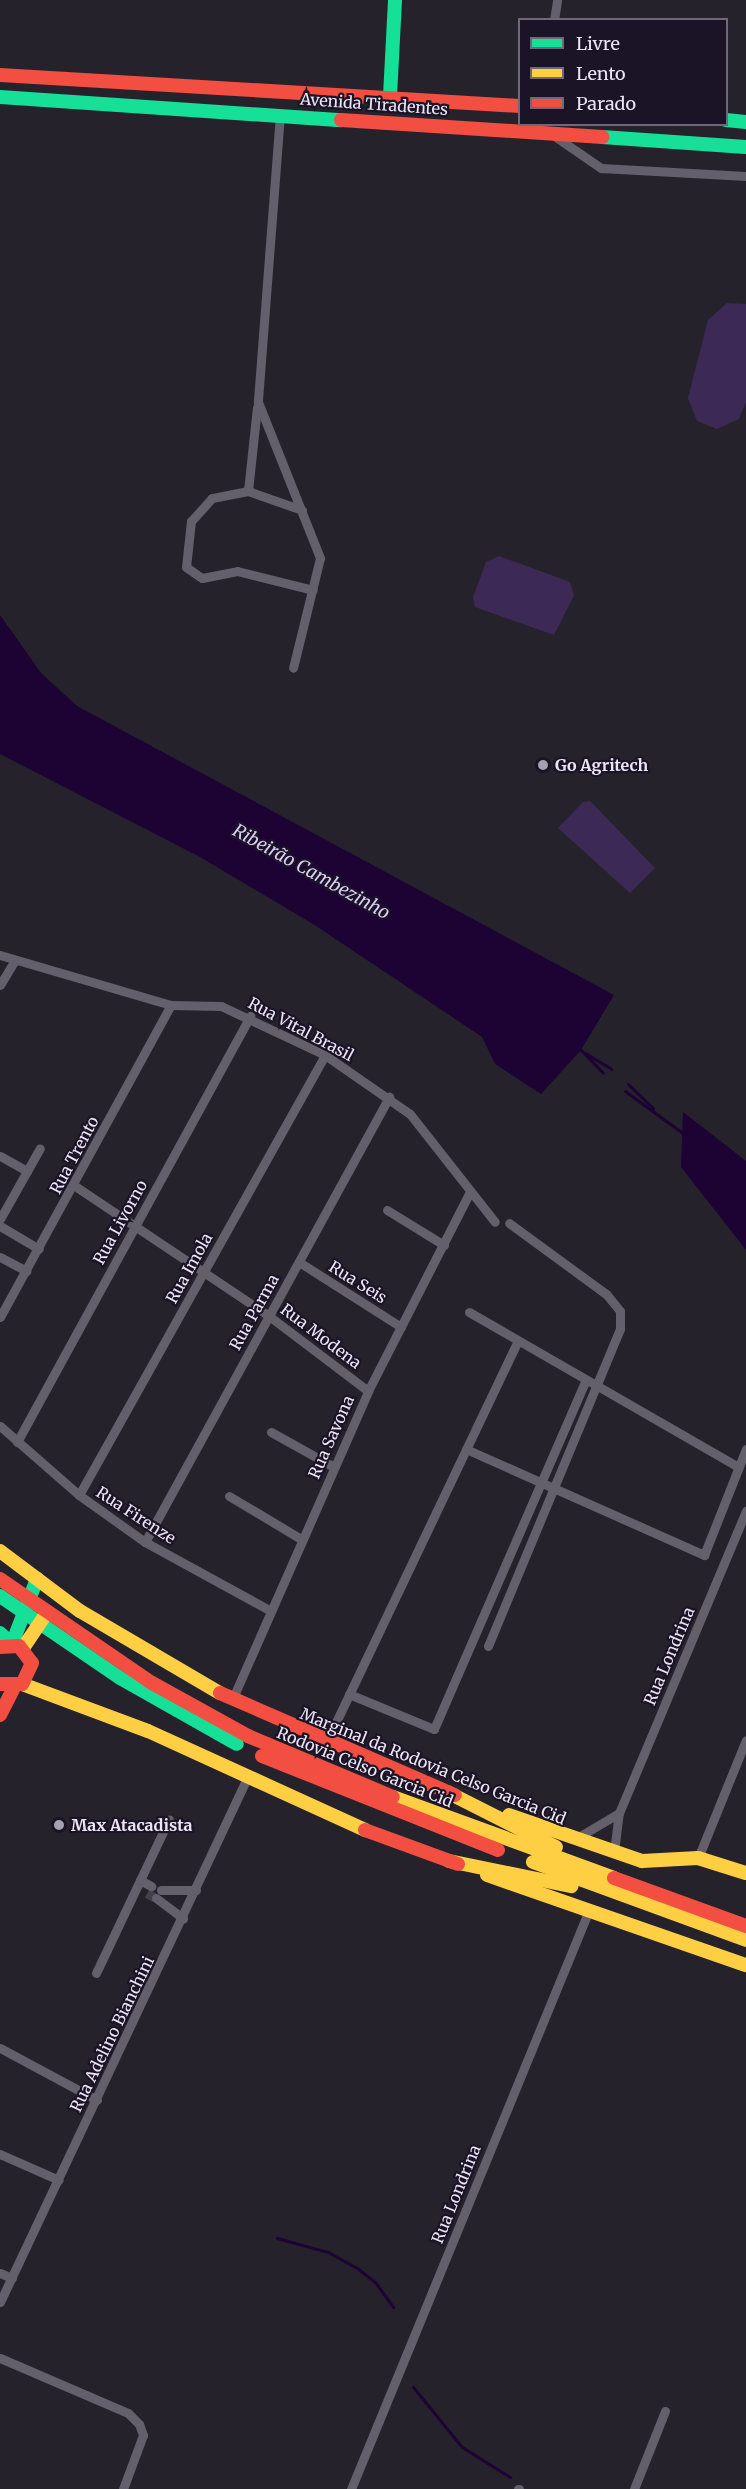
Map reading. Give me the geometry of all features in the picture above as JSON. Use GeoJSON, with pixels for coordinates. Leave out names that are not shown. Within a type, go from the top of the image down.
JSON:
{"type":"FeatureCollection","features":[{"type":"Feature","properties":{"kind":"main road"},"geometry":{"type":"LineString","coordinates":[[390,96],[395,0]]}},
{"type":"Feature","properties":{"kind":"main road","name":"Avenida Tiradentes"},"geometry":{"type":"LineString","coordinates":[[0,75],[390,96],[518,106]]}},
{"type":"Feature","properties":{"kind":"main road","name":"Avenida Tiradentes"},"geometry":{"type":"LineString","coordinates":[[0,97],[746,147]]}},
{"type":"Feature","properties":{"kind":"main road"},"geometry":{"type":"LineString","coordinates":[[728,120],[746,122]]}},
{"type":"Feature","properties":{"kind":"main road","name":"Marginal da Rodovia Celso Garcia Cid"},"geometry":{"type":"LineString","coordinates":[[0,1551],[59,1595],[232,1701],[326,1743],[447,1792],[642,1861],[698,1858]]}},
{"type":"Feature","properties":{"kind":"main road"},"geometry":{"type":"LineString","coordinates":[[11,1646],[37,1579]]}},
{"type":"Feature","properties":{"kind":"main road","name":"Rodovia Celso Garcia Cid"},"geometry":{"type":"LineString","coordinates":[[3,1590],[166,1706],[289,1769],[746,1940]]}},
{"type":"Feature","properties":{"kind":"main road"},"geometry":{"type":"LineString","coordinates":[[11,1646],[59,1595]]}},
{"type":"Feature","properties":{"kind":"main road"},"geometry":{"type":"LineString","coordinates":[[0,1633],[32,1664],[0,1715]]}},
{"type":"Feature","properties":{"kind":"main road","name":"Rodovia Celso Garcia Cid"},"geometry":{"type":"LineString","coordinates":[[65,1633],[199,1710],[310,1765],[746,1926]]}},
{"type":"Feature","properties":{"kind":"main road"},"geometry":{"type":"LineString","coordinates":[[0,1684],[18,1685],[148,1731],[314,1811],[746,1965]]}},
{"type":"Feature","properties":{"kind":"main road"},"geometry":{"type":"LineString","coordinates":[[447,1792],[627,1883]]}},
{"type":"Feature","properties":{"kind":"main road"},"geometry":{"type":"LineString","coordinates":[[698,1858],[746,1873]]}},
{"type":"Feature","properties":{"kind":"main road"},"geometry":{"type":"LineString","coordinates":[[449,1861],[630,1898]]}},
{"type":"Feature","properties":{"kind":"street"},"geometry":{"type":"LineString","coordinates":[[554,18],[557,0]]}},
{"type":"Feature","properties":{"kind":"street"},"geometry":{"type":"LineString","coordinates":[[248,491],[258,402],[280,114]]}},
{"type":"Feature","properties":{"kind":"street"},"geometry":{"type":"LineString","coordinates":[[552,134],[601,168],[746,176]]}},
{"type":"Feature","properties":{"kind":"street"},"geometry":{"type":"LineString","coordinates":[[258,402],[320,558],[293,668]]}},
{"type":"Feature","properties":{"kind":"street"},"geometry":{"type":"LineString","coordinates":[[302,510],[248,491],[229,491],[202,506],[191,521],[186,567],[202,578],[237,571],[313,590]]}},
{"type":"Feature","properties":{"kind":"street","name":"Rua Vital Brasil"},"geometry":{"type":"LineString","coordinates":[[0,955],[171,1005],[221,1006],[250,1016],[325,1055],[389,1097],[410,1114],[495,1222]]}},
{"type":"Feature","properties":{"kind":"street"},"geometry":{"type":"LineString","coordinates":[[0,985],[15,960]]}},
{"type":"Feature","properties":{"kind":"street","name":"Rua Trento"},"geometry":{"type":"LineString","coordinates":[[0,1317],[75,1185],[171,1005]]}},
{"type":"Feature","properties":{"kind":"street","name":"Rua Livorno"},"geometry":{"type":"LineString","coordinates":[[18,1442],[250,1016]]}},
{"type":"Feature","properties":{"kind":"street","name":"Rua Imola"},"geometry":{"type":"LineString","coordinates":[[79,1495],[325,1055]]}},
{"type":"Feature","properties":{"kind":"street","name":"Rua Parma"},"geometry":{"type":"LineString","coordinates":[[145,1542],[389,1097]]}},
{"type":"Feature","properties":{"kind":"street"},"geometry":{"type":"LineString","coordinates":[[0,1219],[3,1204],[27,1171],[40,1148]]}},
{"type":"Feature","properties":{"kind":"street"},"geometry":{"type":"LineString","coordinates":[[0,1156],[27,1171]]}},
{"type":"Feature","properties":{"kind":"street","name":"Rua Modena"},"geometry":{"type":"LineString","coordinates":[[75,1185],[269,1316],[368,1391]]}},
{"type":"Feature","properties":{"kind":"street","name":"Rua Savona"},"geometry":{"type":"LineString","coordinates":[[232,1701],[269,1610],[368,1391],[470,1192]]}},
{"type":"Feature","properties":{"kind":"street"},"geometry":{"type":"LineString","coordinates":[[387,1210],[444,1245]]}},
{"type":"Feature","properties":{"kind":"street"},"geometry":{"type":"LineString","coordinates":[[488,1646],[557,1489],[620,1329],[620,1311],[606,1294],[508,1223]]}},
{"type":"Feature","properties":{"kind":"street"},"geometry":{"type":"LineString","coordinates":[[0,1226],[39,1249]]}},
{"type":"Feature","properties":{"kind":"street"},"geometry":{"type":"LineString","coordinates":[[0,1257],[26,1271]]}},
{"type":"Feature","properties":{"kind":"street","name":"Rua Seis"},"geometry":{"type":"LineString","coordinates":[[299,1262],[401,1327]]}},
{"type":"Feature","properties":{"kind":"street"},"geometry":{"type":"LineString","coordinates":[[469,1312],[585,1382],[739,1467]]}},
{"type":"Feature","properties":{"kind":"street"},"geometry":{"type":"LineString","coordinates":[[326,1743],[517,1342]]}},
{"type":"Feature","properties":{"kind":"street"},"geometry":{"type":"LineString","coordinates":[[349,1694],[434,1729],[585,1382]]}},
{"type":"Feature","properties":{"kind":"street","name":"Rua Firenze"},"geometry":{"type":"LineString","coordinates":[[0,1426],[79,1495],[145,1542],[269,1610]]}},
{"type":"Feature","properties":{"kind":"street"},"geometry":{"type":"LineString","coordinates":[[271,1432],[334,1467]]}},
{"type":"Feature","properties":{"kind":"street"},"geometry":{"type":"LineString","coordinates":[[466,1449],[704,1555],[746,1449]]}},
{"type":"Feature","properties":{"kind":"street"},"geometry":{"type":"LineString","coordinates":[[229,1496],[301,1539]]}},
{"type":"Feature","properties":{"kind":"street","name":"Rua Londrina"},"geometry":{"type":"LineString","coordinates":[[614,1852],[619,1813],[746,1510]]}},
{"type":"Feature","properties":{"kind":"street"},"geometry":{"type":"LineString","coordinates":[[698,1858],[746,1740]]}},
{"type":"Feature","properties":{"kind":"street","name":"Rua Adelino Bianchini"},"geometry":{"type":"LineString","coordinates":[[0,2302],[183,1918],[247,1778]]}},
{"type":"Feature","properties":{"kind":"street"},"geometry":{"type":"LineString","coordinates":[[575,1839],[619,1813]]}},
{"type":"Feature","properties":{"kind":"street"},"geometry":{"type":"LineString","coordinates":[[96,1972],[169,1819]]}},
{"type":"Feature","properties":{"kind":"street"},"geometry":{"type":"LineString","coordinates":[[138,1884],[154,1892],[183,1918]]}},
{"type":"Feature","properties":{"kind":"street"},"geometry":{"type":"LineString","coordinates":[[154,1892],[196,1890]]}},
{"type":"Feature","properties":{"kind":"street","name":"Rua Londrina"},"geometry":{"type":"LineString","coordinates":[[351,2489],[589,1910]]}},
{"type":"Feature","properties":{"kind":"street"},"geometry":{"type":"LineString","coordinates":[[0,2048],[97,2100]]}},
{"type":"Feature","properties":{"kind":"street"},"geometry":{"type":"LineString","coordinates":[[0,2154],[59,2181]]}},
{"type":"Feature","properties":{"kind":"street"},"geometry":{"type":"LineString","coordinates":[[0,2273],[12,2278]]}},
{"type":"Feature","properties":{"kind":"street"},"geometry":{"type":"LineString","coordinates":[[0,2358],[128,2413],[139,2424],[143,2435],[123,2489]]}},
{"type":"Feature","properties":{"kind":"street"},"geometry":{"type":"LineString","coordinates":[[634,2489],[665,2411]]}},
{"type":"Feature","properties":{"kind":"shaded area"},"geometry":{"type":"Polygon","coordinates":[[[727,303],[746,304],[746,402],[739,419],[717,429],[697,421],[688,398],[708,320],[727,303]]]}},
{"type":"Feature","properties":{"kind":"shaded area"},"geometry":{"type":"Polygon","coordinates":[[[499,556],[570,582],[574,595],[554,635],[475,607],[473,597],[486,562],[499,556]]]}},
{"type":"Feature","properties":{"kind":"shaded area"},"geometry":{"type":"Polygon","coordinates":[[[590,801],[655,868],[630,893],[558,828],[583,802],[590,801]]]}},
{"type":"Feature","properties":{"kind":"water"},"geometry":{"type":"Polygon","coordinates":[[[0,615],[41,673],[77,706],[614,995],[581,1050],[541,1094],[495,1064],[482,1037],[313,924],[200,857],[0,754],[0,615]]]}},
{"type":"Feature","properties":{"kind":"water"},"geometry":{"type":"Polygon","coordinates":[[[683,1112],[746,1161],[746,1250],[681,1167],[683,1112]]]}},
{"type":"Feature","properties":{"kind":"waterway","name":"Ribeirão Cambezinho"},"geometry":{"type":"LineString","coordinates":[[580,1049],[603,1073]]}},
{"type":"Feature","properties":{"kind":"waterway"},"geometry":{"type":"LineString","coordinates":[[585,1053],[612,1069]]}},
{"type":"Feature","properties":{"kind":"waterway"},"geometry":{"type":"LineString","coordinates":[[628,1084],[653,1108]]}},
{"type":"Feature","properties":{"kind":"waterway","name":"Ribeirão Cambezinho"},"geometry":{"type":"LineString","coordinates":[[625,1091],[684,1134]]}},
{"type":"Feature","properties":{"kind":"waterway"},"geometry":{"type":"LineString","coordinates":[[277,2238],[328,2252],[357,2268],[375,2282],[393,2307]]}},
{"type":"Feature","properties":{"kind":"waterway"},"geometry":{"type":"LineString","coordinates":[[413,2387],[462,2447],[510,2477]]}},
{"type":"Feature","properties":{"kind":"tunnel"},"geometry":{"type":"LineString","coordinates":[[147,1893],[156,1898]]}},
{"type":"Feature","properties":{"kind":"traffic: fast"},"geometry":{"type":"LineString","coordinates":[[390,96],[395,0]]}},
{"type":"Feature","properties":{"kind":"traffic: fast"},"geometry":{"type":"LineString","coordinates":[[0,97],[341,120]]}},
{"type":"Feature","properties":{"kind":"traffic: fast"},"geometry":{"type":"LineString","coordinates":[[728,120],[746,122]]}},
{"type":"Feature","properties":{"kind":"traffic: fast"},"geometry":{"type":"LineString","coordinates":[[602,137],[746,147]]}},
{"type":"Feature","properties":{"kind":"traffic: fast"},"geometry":{"type":"LineString","coordinates":[[0,1633],[12,1644],[37,1579]]}},
{"type":"Feature","properties":{"kind":"traffic: fast"},"geometry":{"type":"LineString","coordinates":[[0,1596],[120,1678],[237,1744]]}},
{"type":"Feature","properties":{"kind":"traffic: slow"},"geometry":{"type":"LineString","coordinates":[[0,1551],[80,1611],[220,1693]]}},
{"type":"Feature","properties":{"kind":"traffic: slow"},"geometry":{"type":"LineString","coordinates":[[23,1648],[44,1617]]}},
{"type":"Feature","properties":{"kind":"traffic: slow"},"geometry":{"type":"LineString","coordinates":[[22,1684],[148,1731],[365,1830]]}},
{"type":"Feature","properties":{"kind":"traffic: slow"},"geometry":{"type":"LineString","coordinates":[[447,1792],[556,1847]]}},
{"type":"Feature","properties":{"kind":"traffic: slow"},"geometry":{"type":"LineString","coordinates":[[393,1797],[614,1878]]}},
{"type":"Feature","properties":{"kind":"traffic: slow"},"geometry":{"type":"LineString","coordinates":[[509,1815],[642,1861],[698,1858],[746,1873]]}},
{"type":"Feature","properties":{"kind":"traffic: slow"},"geometry":{"type":"LineString","coordinates":[[449,1861],[571,1886]]}},
{"type":"Feature","properties":{"kind":"traffic: slow"},"geometry":{"type":"LineString","coordinates":[[533,1862],[746,1940]]}},
{"type":"Feature","properties":{"kind":"traffic: slow"},"geometry":{"type":"LineString","coordinates":[[487,1875],[746,1965]]}},
{"type":"Feature","properties":{"kind":"traffic: jam"},"geometry":{"type":"LineString","coordinates":[[0,75],[518,106]]}},
{"type":"Feature","properties":{"kind":"traffic: jam"},"geometry":{"type":"LineString","coordinates":[[341,120],[602,137]]}},
{"type":"Feature","properties":{"kind":"traffic: jam"},"geometry":{"type":"LineString","coordinates":[[0,1579],[152,1683],[248,1736],[393,1797]]}},
{"type":"Feature","properties":{"kind":"traffic: jam"},"geometry":{"type":"LineString","coordinates":[[0,1647],[19,1646],[32,1663],[22,1684],[0,1684]]}},
{"type":"Feature","properties":{"kind":"traffic: jam"},"geometry":{"type":"LineString","coordinates":[[0,1715],[14,1687]]}},
{"type":"Feature","properties":{"kind":"traffic: jam"},"geometry":{"type":"LineString","coordinates":[[220,1693],[455,1795]]}},
{"type":"Feature","properties":{"kind":"traffic: jam"},"geometry":{"type":"LineString","coordinates":[[262,1756],[498,1850]]}},
{"type":"Feature","properties":{"kind":"traffic: jam"},"geometry":{"type":"LineString","coordinates":[[365,1830],[458,1864]]}},
{"type":"Feature","properties":{"kind":"traffic: jam"},"geometry":{"type":"LineString","coordinates":[[614,1878],[746,1926]]}},
{"type":"Feature","properties":{"kind":"place","name":"Go Agritech"},"geometry":{"type":"Point","coordinates":[543,765]}},
{"type":"Feature","properties":{"kind":"place","name":"Max Atacadista"},"geometry":{"type":"Point","coordinates":[59,1825]}}]}
